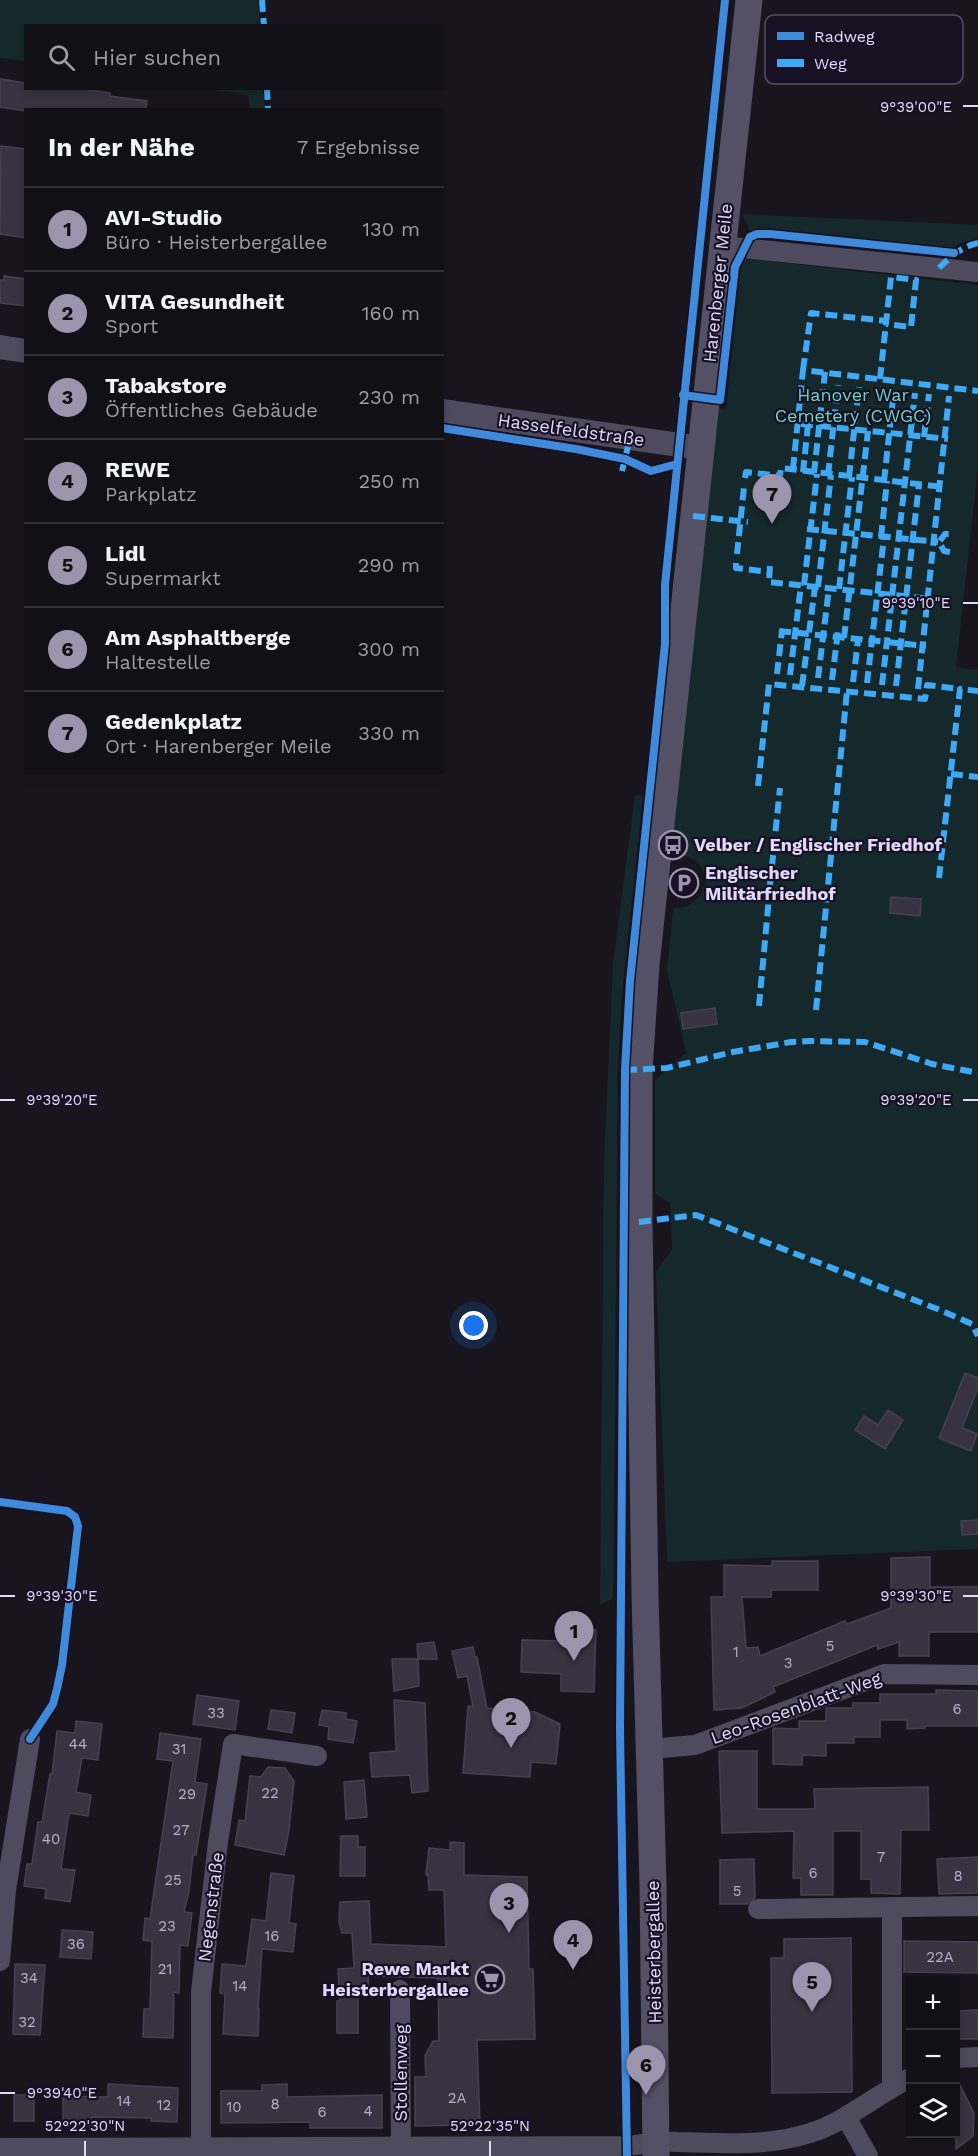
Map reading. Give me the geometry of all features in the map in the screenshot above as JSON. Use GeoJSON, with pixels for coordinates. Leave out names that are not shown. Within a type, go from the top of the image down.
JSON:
{"type":"FeatureCollection","features":[{"type":"Feature","properties":{"kind":"main road","name":"Harenberger Meile"},"geometry":{"type":"LineString","coordinates":[[645,1595],[639,1221],[639,1070],[644,985],[749,0]]}},
{"type":"Feature","properties":{"kind":"main road","name":"Heisterbergallee"},"geometry":{"type":"LineString","coordinates":[[645,1595],[657,2092],[656,2149]]}},
{"type":"Feature","properties":{"kind":"street"},"geometry":{"type":"LineString","coordinates":[[722,246],[978,272]]}},
{"type":"Feature","properties":{"kind":"street"},"geometry":{"type":"LineString","coordinates":[[0,347],[24,351]]}},
{"type":"Feature","properties":{"kind":"street","name":"Hasselfeldstraße"},"geometry":{"type":"LineString","coordinates":[[444,411],[700,448]]}},
{"type":"Feature","properties":{"kind":"street","name":"Leo-Rosenblatt-Weg"},"geometry":{"type":"LineString","coordinates":[[650,1749],[695,1745],[884,1674],[978,1675]]}},
{"type":"Feature","properties":{"kind":"street"},"geometry":{"type":"LineString","coordinates":[[0,1961],[6,1890],[30,1739]]}},
{"type":"Feature","properties":{"kind":"street","name":"Negenstraße"},"geometry":{"type":"LineString","coordinates":[[201,2152],[201,1992],[218,1842],[233,1743],[317,1756]]}},
{"type":"Feature","properties":{"kind":"street"},"geometry":{"type":"LineString","coordinates":[[758,1909],[892,1909],[978,1906]]}},
{"type":"Feature","properties":{"kind":"street"},"geometry":{"type":"LineString","coordinates":[[892,1909],[892,2087]]}},
{"type":"Feature","properties":{"kind":"street","name":"Stollenweg"},"geometry":{"type":"LineString","coordinates":[[400,1990],[401,2151]]}},
{"type":"Feature","properties":{"kind":"street"},"geometry":{"type":"LineString","coordinates":[[960,2058],[978,2057]]}},
{"type":"Feature","properties":{"kind":"street"},"geometry":{"type":"LineString","coordinates":[[0,2148],[201,2152],[401,2151],[627,2146],[656,2149],[751,2144],[774,2142],[812,2133],[846,2117],[906,2080]]}},
{"type":"Feature","properties":{"kind":"street"},"geometry":{"type":"LineString","coordinates":[[846,2117],[868,2156]]}},
{"type":"Feature","properties":{"kind":"green space"},"geometry":{"type":"Polygon","coordinates":[[[0,0],[258,0],[260,24],[24,24],[24,61],[0,58],[0,0]]]}},
{"type":"Feature","properties":{"kind":"green space"},"geometry":{"type":"Polygon","coordinates":[[[214,90],[263,90],[265,108],[250,108],[248,95],[214,90]]]}},
{"type":"Feature","properties":{"kind":"green space"},"geometry":{"type":"Polygon","coordinates":[[[742,214],[978,225],[978,238],[949,249],[763,230],[751,233],[742,214]]]}},
{"type":"Feature","properties":{"kind":"green space","name":"Hanover War Cemetery (CWGC)"},"geometry":{"type":"Polygon","coordinates":[[[742,258],[978,285],[978,468],[956,667],[978,670],[978,1549],[667,1562],[656,1271],[672,1250],[670,1203],[655,1194],[655,1080],[686,1053],[667,970],[673,908],[683,907],[699,897],[705,880],[699,864],[682,855],[667,853],[714,408],[726,409],[742,258]]]}},
{"type":"Feature","properties":{"kind":"green space"},"geometry":{"type":"Polygon","coordinates":[[[635,795],[643,796],[622,994],[618,1061],[613,1599],[600,1604],[604,1161],[613,963],[635,795]]]}},
{"type":"Feature","properties":{"kind":"building"},"geometry":{"type":"Polygon","coordinates":[[[0,79],[24,83],[24,90],[89,90],[110,93],[110,96],[147,101],[146,108],[24,108],[24,111],[0,107],[0,79]]]}},
{"type":"Feature","properties":{"kind":"building"},"geometry":{"type":"Polygon","coordinates":[[[1,146],[24,149],[24,238],[0,234],[1,146]]]}},
{"type":"Feature","properties":{"kind":"building"},"geometry":{"type":"Polygon","coordinates":[[[4,276],[24,279],[24,306],[0,303],[0,280],[4,280],[4,276]]]}},
{"type":"Feature","properties":{"kind":"building"},"geometry":{"type":"Polygon","coordinates":[[[891,897],[921,899],[920,916],[890,913],[891,897]]]}},
{"type":"Feature","properties":{"kind":"building"},"geometry":{"type":"Polygon","coordinates":[[[715,1008],[717,1024],[683,1029],[681,1013],[715,1008]]]}},
{"type":"Feature","properties":{"kind":"building"},"geometry":{"type":"Polygon","coordinates":[[[965,1373],[978,1378],[978,1388],[962,1428],[977,1434],[971,1451],[939,1438],[965,1373]]]}},
{"type":"Feature","properties":{"kind":"building"},"geometry":{"type":"Polygon","coordinates":[[[888,1410],[903,1420],[885,1449],[855,1430],[864,1416],[878,1425],[888,1410]]]}},
{"type":"Feature","properties":{"kind":"building"},"geometry":{"type":"Polygon","coordinates":[[[978,1520],[978,1534],[962,1535],[961,1521],[978,1520]]]}},
{"type":"Feature","properties":{"kind":"building"},"geometry":{"type":"Polygon","coordinates":[[[930,1557],[930,1587],[978,1587],[978,1632],[929,1632],[929,1656],[899,1656],[899,1642],[878,1649],[877,1645],[773,1687],[775,1692],[742,1708],[714,1710],[711,1597],[724,1597],[724,1565],[772,1566],[772,1561],[818,1561],[818,1590],[771,1590],[771,1597],[742,1597],[746,1648],[758,1647],[760,1656],[845,1621],[847,1624],[891,1608],[891,1558],[930,1557]]]}},
{"type":"Feature","properties":{"kind":"building"},"geometry":{"type":"Polygon","coordinates":[[[563,1629],[596,1630],[594,1692],[561,1691],[561,1674],[521,1672],[522,1640],[562,1641],[563,1629]]]}},
{"type":"Feature","properties":{"kind":"building"},"geometry":{"type":"Polygon","coordinates":[[[434,1642],[437,1659],[418,1659],[417,1644],[434,1642]]]}},
{"type":"Feature","properties":{"kind":"building"},"geometry":{"type":"Polygon","coordinates":[[[473,1647],[487,1708],[535,1712],[560,1724],[556,1764],[531,1762],[530,1777],[463,1773],[468,1706],[473,1707],[467,1676],[458,1678],[452,1651],[473,1647]]]}},
{"type":"Feature","properties":{"kind":"building"},"geometry":{"type":"Polygon","coordinates":[[[392,1659],[418,1659],[419,1686],[394,1691],[392,1659]]]}},
{"type":"Feature","properties":{"kind":"building"},"geometry":{"type":"Polygon","coordinates":[[[936,1690],[978,1691],[978,1726],[925,1726],[925,1728],[907,1729],[907,1720],[880,1720],[880,1737],[854,1737],[854,1743],[826,1743],[826,1756],[802,1755],[802,1765],[773,1764],[773,1728],[799,1729],[799,1721],[826,1721],[826,1708],[853,1708],[853,1703],[880,1703],[880,1694],[936,1694],[936,1690]]]}},
{"type":"Feature","properties":{"kind":"building"},"geometry":{"type":"Polygon","coordinates":[[[197,1695],[239,1701],[235,1730],[193,1724],[197,1695]]]}},
{"type":"Feature","properties":{"kind":"building"},"geometry":{"type":"Polygon","coordinates":[[[394,1700],[425,1703],[428,1791],[412,1793],[410,1775],[372,1777],[370,1753],[396,1751],[394,1700]]]}},
{"type":"Feature","properties":{"kind":"building"},"geometry":{"type":"Polygon","coordinates":[[[271,1710],[295,1713],[292,1733],[268,1729],[271,1710]]]}},
{"type":"Feature","properties":{"kind":"building"},"geometry":{"type":"Polygon","coordinates":[[[322,1710],[346,1713],[346,1719],[357,1721],[353,1743],[328,1739],[329,1727],[319,1725],[322,1710]]]}},
{"type":"Feature","properties":{"kind":"building"},"geometry":{"type":"Polygon","coordinates":[[[76,1721],[102,1724],[98,1760],[82,1758],[76,1792],[91,1795],[88,1816],[69,1813],[61,1869],[75,1870],[70,1902],[45,1898],[46,1889],[24,1886],[27,1864],[32,1864],[38,1822],[42,1822],[50,1774],[52,1774],[57,1731],[75,1733],[76,1721]]]}},
{"type":"Feature","properties":{"kind":"building"},"geometry":{"type":"Polygon","coordinates":[[[160,1733],[201,1739],[195,1782],[207,1784],[184,1912],[192,1913],[188,1946],[180,1945],[179,1993],[174,1992],[173,2038],[143,2037],[144,2009],[150,2009],[152,1941],[143,1940],[145,1918],[150,1919],[173,1761],[157,1759],[160,1733]]]}},
{"type":"Feature","properties":{"kind":"building"},"geometry":{"type":"Polygon","coordinates":[[[719,1751],[757,1751],[757,1809],[815,1809],[814,1789],[928,1787],[929,1830],[901,1830],[900,1894],[871,1893],[871,1879],[861,1879],[861,1831],[833,1831],[833,1895],[801,1895],[801,1878],[793,1878],[794,1831],[722,1833],[719,1751]]]}},
{"type":"Feature","properties":{"kind":"building"},"geometry":{"type":"Polygon","coordinates":[[[268,1767],[285,1768],[294,1781],[284,1855],[235,1845],[239,1820],[245,1821],[250,1776],[261,1777],[268,1767]]]}},
{"type":"Feature","properties":{"kind":"building"},"geometry":{"type":"Polygon","coordinates":[[[364,1780],[367,1817],[346,1819],[344,1782],[364,1780]]]}},
{"type":"Feature","properties":{"kind":"building"},"geometry":{"type":"Polygon","coordinates":[[[341,1836],[358,1836],[358,1847],[365,1847],[365,1876],[340,1876],[341,1836]]]}},
{"type":"Feature","properties":{"kind":"building"},"geometry":{"type":"Polygon","coordinates":[[[450,1842],[464,1843],[464,1875],[527,1877],[529,1969],[533,1969],[535,2039],[477,2040],[480,2125],[415,2126],[415,2077],[426,2077],[425,2056],[433,2041],[439,2041],[438,1978],[368,1976],[369,1994],[358,1995],[358,2033],[337,2033],[337,2001],[340,2001],[338,1969],[354,1968],[352,1933],[342,1933],[339,1922],[340,1902],[369,1901],[371,1944],[446,1947],[444,1890],[429,1890],[428,1875],[426,1875],[429,1848],[450,1850],[450,1842]]]}},
{"type":"Feature","properties":{"kind":"building"},"geometry":{"type":"Polygon","coordinates":[[[978,1857],[978,1893],[939,1894],[937,1859],[978,1857]]]}},
{"type":"Feature","properties":{"kind":"building"},"geometry":{"type":"Polygon","coordinates":[[[754,1859],[755,1898],[747,1904],[720,1904],[720,1860],[754,1859]]]}},
{"type":"Feature","properties":{"kind":"building"},"geometry":{"type":"Polygon","coordinates":[[[271,1873],[294,1876],[289,1923],[296,1924],[293,1952],[262,1949],[258,2036],[223,2034],[225,1994],[220,1993],[222,1964],[246,1966],[252,1919],[266,1921],[271,1873]]]}},
{"type":"Feature","properties":{"kind":"building"},"geometry":{"type":"Polygon","coordinates":[[[62,1930],[93,1932],[91,1959],[60,1957],[62,1930]]]}},
{"type":"Feature","properties":{"kind":"building"},"geometry":{"type":"Polygon","coordinates":[[[851,1938],[852,2092],[772,2093],[771,1958],[784,1958],[784,1939],[851,1938]]]}},
{"type":"Feature","properties":{"kind":"building"},"geometry":{"type":"Polygon","coordinates":[[[904,1941],[978,1942],[978,1973],[904,1972],[904,1941]]]}},
{"type":"Feature","properties":{"kind":"building"},"geometry":{"type":"Polygon","coordinates":[[[15,1964],[45,1965],[40,2035],[13,2034],[15,1964]]]}},
{"type":"Feature","properties":{"kind":"building"},"geometry":{"type":"Polygon","coordinates":[[[978,2010],[978,2039],[960,2039],[960,2011],[978,2010]]]}},
{"type":"Feature","properties":{"kind":"building"},"geometry":{"type":"Polygon","coordinates":[[[108,2084],[178,2088],[177,2122],[151,2121],[151,2118],[91,2117],[91,2126],[63,2126],[63,2096],[108,2097],[108,2084]]]}},
{"type":"Feature","properties":{"kind":"building"},"geometry":{"type":"Polygon","coordinates":[[[287,2084],[287,2097],[382,2095],[382,2128],[310,2128],[310,2122],[221,2123],[221,2091],[262,2091],[262,2085],[287,2084]]]}},
{"type":"Feature","properties":{"kind":"building"},"geometry":{"type":"Polygon","coordinates":[[[960,2085],[974,2113],[973,2136],[956,2149],[956,2138],[960,2138],[960,2085]]]}},
{"type":"Feature","properties":{"kind":"building"},"geometry":{"type":"Polygon","coordinates":[[[14,2095],[34,2095],[34,2121],[14,2121],[14,2095]]]}},
{"type":"Feature","properties":{"kind":"marked path"},"geometry":{"type":"LineString","coordinates":[[262,0],[264,24]]}},
{"type":"Feature","properties":{"kind":"marked path"},"geometry":{"type":"LineString","coordinates":[[267,90],[268,108]]}},
{"type":"Feature","properties":{"kind":"marked path"},"geometry":{"type":"LineString","coordinates":[[939,268],[957,252],[978,243]]}},
{"type":"Feature","properties":{"kind":"marked path"},"geometry":{"type":"LineString","coordinates":[[880,379],[891,277],[916,280],[911,327],[886,324]]}},
{"type":"Feature","properties":{"kind":"marked path"},"geometry":{"type":"LineString","coordinates":[[803,370],[811,313],[887,321]]}},
{"type":"Feature","properties":{"kind":"marked path"},"geometry":{"type":"LineString","coordinates":[[793,469],[803,370],[978,391]]}},
{"type":"Feature","properties":{"kind":"marked path"},"geometry":{"type":"LineString","coordinates":[[814,473],[825,372]]}},
{"type":"Feature","properties":{"kind":"marked path"},"geometry":{"type":"LineString","coordinates":[[828,475],[838,385]]}},
{"type":"Feature","properties":{"kind":"marked path"},"geometry":{"type":"LineString","coordinates":[[849,477],[859,387]]}},
{"type":"Feature","properties":{"kind":"marked path"},"geometry":{"type":"LineString","coordinates":[[884,481],[894,390]]}},
{"type":"Feature","properties":{"kind":"marked path"},"geometry":{"type":"LineString","coordinates":[[882,685],[915,393]]}},
{"type":"Feature","properties":{"kind":"marked path"},"geometry":{"type":"LineString","coordinates":[[924,437],[929,394]]}},
{"type":"Feature","properties":{"kind":"marked path"},"geometry":{"type":"LineString","coordinates":[[918,689],[949,396]]}},
{"type":"Feature","properties":{"kind":"marked path"},"geometry":{"type":"LineString","coordinates":[[801,424],[948,439]]}},
{"type":"Feature","properties":{"kind":"marked path"},"geometry":{"type":"LineString","coordinates":[[803,472],[808,425]]}},
{"type":"Feature","properties":{"kind":"marked path"},"geometry":{"type":"LineString","coordinates":[[844,638],[868,431]]}},
{"type":"Feature","properties":{"kind":"marked path"},"geometry":{"type":"LineString","coordinates":[[622,471],[630,438]]}},
{"type":"Feature","properties":{"kind":"marked path"},"geometry":{"type":"LineString","coordinates":[[779,482],[781,468],[943,487]]}},
{"type":"Feature","properties":{"kind":"marked path"},"geometry":{"type":"LineString","coordinates":[[745,478],[746,472],[780,476]]}},
{"type":"Feature","properties":{"kind":"marked path"},"geometry":{"type":"LineString","coordinates":[[804,585],[817,474]]}},
{"type":"Feature","properties":{"kind":"marked path"},"geometry":{"type":"LineString","coordinates":[[818,587],[831,475]]}},
{"type":"Feature","properties":{"kind":"marked path"},"geometry":{"type":"LineString","coordinates":[[839,589],[852,477]]}},
{"type":"Feature","properties":{"kind":"marked path"},"geometry":{"type":"LineString","coordinates":[[881,537],[887,481]]}},
{"type":"Feature","properties":{"kind":"marked path"},"geometry":{"type":"LineString","coordinates":[[896,686],[919,484]]}},
{"type":"Feature","properties":{"kind":"marked path"},"geometry":{"type":"LineString","coordinates":[[737,554],[744,487]]}},
{"type":"Feature","properties":{"kind":"marked path"},"geometry":{"type":"LineString","coordinates":[[693,516],[748,522]]}},
{"type":"Feature","properties":{"kind":"marked path"},"geometry":{"type":"LineString","coordinates":[[807,529],[938,542]]}},
{"type":"Feature","properties":{"kind":"marked path"},"geometry":{"type":"LineString","coordinates":[[950,552],[944,551],[939,542],[945,534],[951,534]]}},
{"type":"Feature","properties":{"kind":"marked path"},"geometry":{"type":"LineString","coordinates":[[867,683],[884,537]]}},
{"type":"Feature","properties":{"kind":"marked path"},"geometry":{"type":"LineString","coordinates":[[736,563],[736,568],[769,572]]}},
{"type":"Feature","properties":{"kind":"marked path"},"geometry":{"type":"LineString","coordinates":[[770,566],[769,582],[931,599]]}},
{"type":"Feature","properties":{"kind":"marked path"},"geometry":{"type":"LineString","coordinates":[[790,675],[801,585]]}},
{"type":"Feature","properties":{"kind":"marked path"},"geometry":{"type":"LineString","coordinates":[[802,686],[815,587]]}},
{"type":"Feature","properties":{"kind":"marked path"},"geometry":{"type":"LineString","coordinates":[[818,678],[829,588]]}},
{"type":"Feature","properties":{"kind":"marked path"},"geometry":{"type":"LineString","coordinates":[[779,631],[926,646]]}},
{"type":"Feature","properties":{"kind":"marked path"},"geometry":{"type":"LineString","coordinates":[[777,674],[782,631]]}},
{"type":"Feature","properties":{"kind":"marked path"},"geometry":{"type":"LineString","coordinates":[[832,680],[838,631]]}},
{"type":"Feature","properties":{"kind":"marked path"},"geometry":{"type":"LineString","coordinates":[[853,682],[858,640]]}},
{"type":"Feature","properties":{"kind":"marked path"},"geometry":{"type":"LineString","coordinates":[[758,786],[769,684],[925,699],[927,685],[960,689]]}},
{"type":"Feature","properties":{"kind":"marked path"},"geometry":{"type":"LineString","coordinates":[[939,878],[960,689],[978,691]]}},
{"type":"Feature","properties":{"kind":"marked path"},"geometry":{"type":"LineString","coordinates":[[816,1010],[847,691]]}},
{"type":"Feature","properties":{"kind":"marked path"},"geometry":{"type":"LineString","coordinates":[[951,774],[978,777]]}},
{"type":"Feature","properties":{"kind":"marked path"},"geometry":{"type":"LineString","coordinates":[[770,885],[780,788]]}},
{"type":"Feature","properties":{"kind":"marked path"},"geometry":{"type":"LineString","coordinates":[[759,1006],[769,897]]}},
{"type":"Feature","properties":{"kind":"marked path"},"geometry":{"type":"LineString","coordinates":[[625,1070],[667,1068],[733,1052],[810,1041],[865,1042],[932,1064],[978,1073]]}},
{"type":"Feature","properties":{"kind":"marked path"},"geometry":{"type":"LineString","coordinates":[[639,1222],[696,1215],[940,1310],[972,1324],[978,1336]]}},
{"type":"Feature","properties":{"kind":"cycle path"},"geometry":{"type":"LineString","coordinates":[[627,2156],[620,1729],[625,1070],[630,981],[665,644],[665,585],[725,0]]}},
{"type":"Feature","properties":{"kind":"cycle path"},"geometry":{"type":"LineString","coordinates":[[683,395],[720,400],[735,267],[750,237],[757,234],[770,234],[954,253]]}},
{"type":"Feature","properties":{"kind":"cycle path"},"geometry":{"type":"LineString","coordinates":[[444,428],[625,459],[651,471],[677,464]]}},
{"type":"Feature","properties":{"kind":"cycle path"},"geometry":{"type":"LineString","coordinates":[[0,1502],[67,1511],[75,1517],[78,1526],[62,1665],[57,1689],[53,1704],[30,1739]]}},
{"type":"Feature","properties":{"kind":"place","name":"Gedenkplatz"},"geometry":{"type":"Point","coordinates":[772,524]}},
{"type":"Feature","properties":{"kind":"place","name":"Velber / Englischer Friedhof"},"geometry":{"type":"Point","coordinates":[673,845]}},
{"type":"Feature","properties":{"kind":"place","name":"Englischer Militärfriedhof"},"geometry":{"type":"Point","coordinates":[684,883]}},
{"type":"Feature","properties":{"kind":"place","name":"AVI-Studio"},"geometry":{"type":"Point","coordinates":[574,1661]}},
{"type":"Feature","properties":{"kind":"place","name":"VITA Gesundheit"},"geometry":{"type":"Point","coordinates":[511,1748]}},
{"type":"Feature","properties":{"kind":"place","name":"Tabakstore"},"geometry":{"type":"Point","coordinates":[509,1933]}},
{"type":"Feature","properties":{"kind":"place","name":"REWE"},"geometry":{"type":"Point","coordinates":[573,1970]}},
{"type":"Feature","properties":{"kind":"place","name":"Rewe Markt Heisterbergallee"},"geometry":{"type":"Point","coordinates":[490,1979]}},
{"type":"Feature","properties":{"kind":"place","name":"Lidl"},"geometry":{"type":"Point","coordinates":[812,2012]}},
{"type":"Feature","properties":{"kind":"place","name":"Am Asphaltberge"},"geometry":{"type":"Point","coordinates":[646,2095]}}]}
